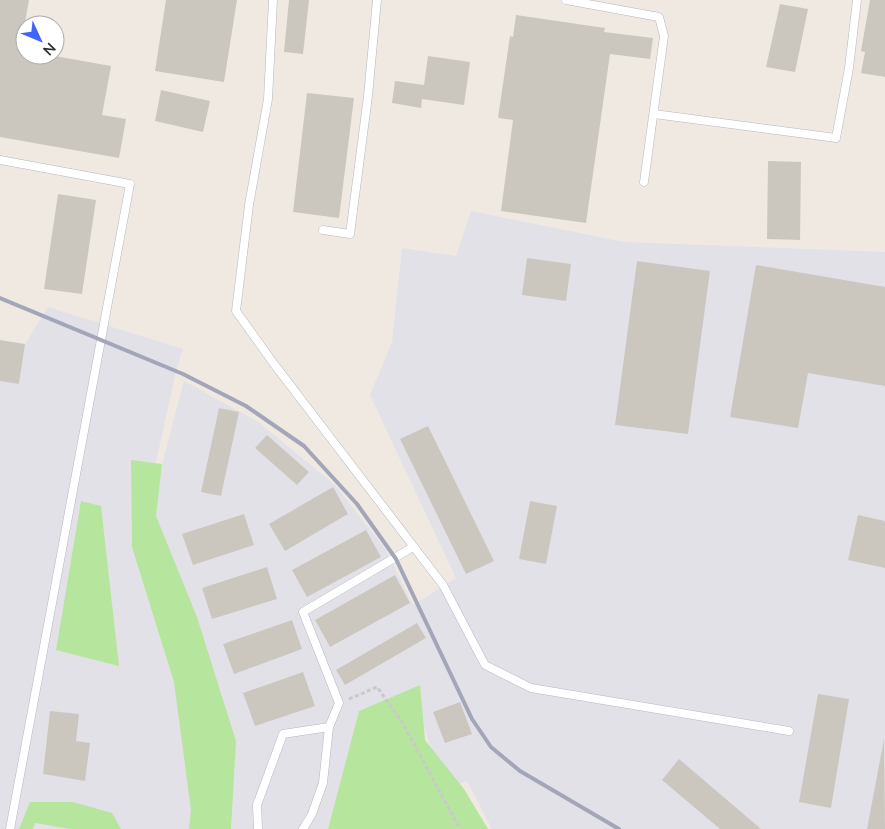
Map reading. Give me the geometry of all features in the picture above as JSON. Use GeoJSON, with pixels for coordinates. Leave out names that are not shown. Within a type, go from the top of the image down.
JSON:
{"type":"FeatureCollection","features":[{"type":"Feature","properties":{"kind":"lane"},"geometry":{"type":"LineString","coordinates":[[272,0],[268,99],[249,205],[236,311],[274,364],[443,585],[485,665],[531,688],[789,731]]}},
{"type":"Feature","properties":{"kind":"lane"},"geometry":{"type":"LineString","coordinates":[[323,230],[350,234],[377,0]]}},
{"type":"Feature","properties":{"kind":"lane"},"geometry":{"type":"LineString","coordinates":[[566,0],[659,17],[664,36],[644,182]]}},
{"type":"Feature","properties":{"kind":"lane"},"geometry":{"type":"LineString","coordinates":[[654,114],[836,138],[849,68],[857,0]]}},
{"type":"Feature","properties":{"kind":"lane"},"geometry":{"type":"LineString","coordinates":[[0,160],[130,184],[10,829]]}},
{"type":"Feature","properties":{"kind":"lane"},"geometry":{"type":"LineString","coordinates":[[303,829],[312,814],[323,783],[329,727],[339,703],[303,612],[413,546]]}},
{"type":"Feature","properties":{"kind":"lane"},"geometry":{"type":"LineString","coordinates":[[258,829],[257,805],[283,734],[329,727]]}},
{"type":"Feature","properties":{"kind":"path"},"geometry":{"type":"LineString","coordinates":[[339,703],[377,687],[402,722],[460,829]]}},
{"type":"Feature","properties":{"kind":"shaded area"},"geometry":{"type":"Polygon","coordinates":[[[471,211],[624,242],[885,252],[885,829],[492,829],[467,781],[446,788],[410,690],[359,711],[328,829],[0,829],[0,381],[19,384],[25,344],[48,307],[183,349],[176,371],[154,471],[156,512],[162,464],[184,381],[257,421],[335,485],[386,550],[413,605],[456,578],[370,395],[392,342],[402,248],[456,256],[471,211]]]}},
{"type":"Feature","properties":{"kind":"green space"},"geometry":{"type":"Polygon","coordinates":[[[131,460],[162,464],[156,516],[197,617],[236,741],[231,829],[189,829],[191,810],[174,682],[132,547],[131,460]]]}},
{"type":"Feature","properties":{"kind":"green space"},"geometry":{"type":"Polygon","coordinates":[[[81,501],[101,506],[119,666],[56,650],[81,501]]]}},
{"type":"Feature","properties":{"kind":"green space"},"geometry":{"type":"Polygon","coordinates":[[[420,685],[425,740],[464,789],[488,829],[328,829],[359,711],[420,685]]]}},
{"type":"Feature","properties":{"kind":"green space"},"geometry":{"type":"Polygon","coordinates":[[[30,802],[73,802],[112,813],[121,829],[70,829],[35,823],[33,829],[19,829],[30,802]]]}},
{"type":"Feature","properties":{"kind":"building"},"geometry":{"type":"Polygon","coordinates":[[[0,0],[29,0],[26,15],[15,15],[15,65],[65,65],[65,58],[111,66],[102,115],[126,119],[119,158],[0,137],[0,0]]]}},
{"type":"Feature","properties":{"kind":"building"},"geometry":{"type":"Polygon","coordinates":[[[166,0],[237,0],[224,82],[155,71],[166,0]]]}},
{"type":"Feature","properties":{"kind":"building"},"geometry":{"type":"Polygon","coordinates":[[[289,0],[309,0],[303,54],[284,52],[289,0]]]}},
{"type":"Feature","properties":{"kind":"building"},"geometry":{"type":"Polygon","coordinates":[[[870,0],[885,0],[885,77],[861,73],[865,52],[861,51],[870,0]]]}},
{"type":"Feature","properties":{"kind":"building"},"geometry":{"type":"Polygon","coordinates":[[[780,4],[808,9],[795,72],[766,67],[780,4]]]}},
{"type":"Feature","properties":{"kind":"building"},"geometry":{"type":"Polygon","coordinates":[[[516,15],[605,28],[604,32],[653,38],[650,59],[610,54],[586,223],[501,211],[513,120],[498,118],[510,36],[513,37],[516,15]]]}},
{"type":"Feature","properties":{"kind":"building"},"geometry":{"type":"Polygon","coordinates":[[[428,56],[470,62],[464,105],[422,99],[421,108],[392,103],[395,81],[424,85],[428,56]]]}},
{"type":"Feature","properties":{"kind":"building"},"geometry":{"type":"Polygon","coordinates":[[[161,90],[210,101],[203,132],[155,121],[161,90]]]}},
{"type":"Feature","properties":{"kind":"building"},"geometry":{"type":"Polygon","coordinates":[[[307,93],[354,98],[339,218],[293,212],[307,93]]]}},
{"type":"Feature","properties":{"kind":"building"},"geometry":{"type":"Polygon","coordinates":[[[768,161],[801,162],[800,240],[767,239],[768,161]]]}},
{"type":"Feature","properties":{"kind":"building"},"geometry":{"type":"Polygon","coordinates":[[[58,194],[96,200],[82,294],[44,289],[58,194]]]}},
{"type":"Feature","properties":{"kind":"building"},"geometry":{"type":"Polygon","coordinates":[[[527,258],[571,264],[566,301],[522,295],[527,258]]]}},
{"type":"Feature","properties":{"kind":"building"},"geometry":{"type":"Polygon","coordinates":[[[637,261],[710,271],[688,434],[615,425],[637,261]]]}},
{"type":"Feature","properties":{"kind":"building"},"geometry":{"type":"Polygon","coordinates":[[[756,265],[885,287],[885,386],[808,373],[798,428],[730,417],[756,265]]]}},
{"type":"Feature","properties":{"kind":"building"},"geometry":{"type":"Polygon","coordinates":[[[0,340],[25,344],[19,384],[0,381],[0,340]]]}},
{"type":"Feature","properties":{"kind":"building"},"geometry":{"type":"Polygon","coordinates":[[[219,408],[239,412],[221,496],[201,492],[219,408]]]}},
{"type":"Feature","properties":{"kind":"building"},"geometry":{"type":"Polygon","coordinates":[[[428,426],[494,561],[466,574],[400,439],[428,426]]]}},
{"type":"Feature","properties":{"kind":"building"},"geometry":{"type":"Polygon","coordinates":[[[267,435],[309,472],[297,485],[255,448],[267,435]]]}},
{"type":"Feature","properties":{"kind":"building"},"geometry":{"type":"Polygon","coordinates":[[[333,487],[348,514],[285,551],[269,524],[333,487]]]}},
{"type":"Feature","properties":{"kind":"building"},"geometry":{"type":"Polygon","coordinates":[[[530,501],[557,506],[546,564],[519,559],[530,501]]]}},
{"type":"Feature","properties":{"kind":"building"},"geometry":{"type":"Polygon","coordinates":[[[244,514],[254,545],[193,565],[182,534],[244,514]]]}},
{"type":"Feature","properties":{"kind":"building"},"geometry":{"type":"Polygon","coordinates":[[[858,515],[885,521],[885,568],[848,560],[858,515]]]}},
{"type":"Feature","properties":{"kind":"building"},"geometry":{"type":"Polygon","coordinates":[[[366,530],[381,557],[307,597],[292,570],[366,530]]]}},
{"type":"Feature","properties":{"kind":"building"},"geometry":{"type":"Polygon","coordinates":[[[267,567],[277,599],[212,619],[202,588],[267,567]]]}},
{"type":"Feature","properties":{"kind":"building"},"geometry":{"type":"Polygon","coordinates":[[[395,575],[410,603],[330,647],[315,620],[395,575]]]}},
{"type":"Feature","properties":{"kind":"building"},"geometry":{"type":"Polygon","coordinates":[[[292,620],[302,649],[234,674],[223,644],[292,620]]]}},
{"type":"Feature","properties":{"kind":"building"},"geometry":{"type":"Polygon","coordinates":[[[417,623],[426,638],[345,685],[336,670],[417,623]]]}},
{"type":"Feature","properties":{"kind":"building"},"geometry":{"type":"Polygon","coordinates":[[[303,672],[315,706],[255,726],[243,693],[303,672]]]}},
{"type":"Feature","properties":{"kind":"building"},"geometry":{"type":"Polygon","coordinates":[[[818,694],[849,699],[831,808],[799,802],[818,694]]]}},
{"type":"Feature","properties":{"kind":"building"},"geometry":{"type":"Polygon","coordinates":[[[460,702],[472,734],[445,743],[433,712],[460,702]]]}},
{"type":"Feature","properties":{"kind":"building"},"geometry":{"type":"Polygon","coordinates":[[[50,711],[79,714],[76,741],[90,743],[85,781],[43,774],[50,711]]]}},
{"type":"Feature","properties":{"kind":"building"},"geometry":{"type":"Polygon","coordinates":[[[884,739],[885,829],[867,829],[884,739]]]}},
{"type":"Feature","properties":{"kind":"building"},"geometry":{"type":"Polygon","coordinates":[[[679,759],[761,829],[720,829],[662,780],[679,759]]]}},
{"type":"Feature","properties":{"kind":"railway"},"geometry":{"type":"LineString","coordinates":[[0,298],[183,374],[246,406],[304,446],[357,504],[396,559],[472,719],[491,747],[520,771],[619,829]]}}]}
